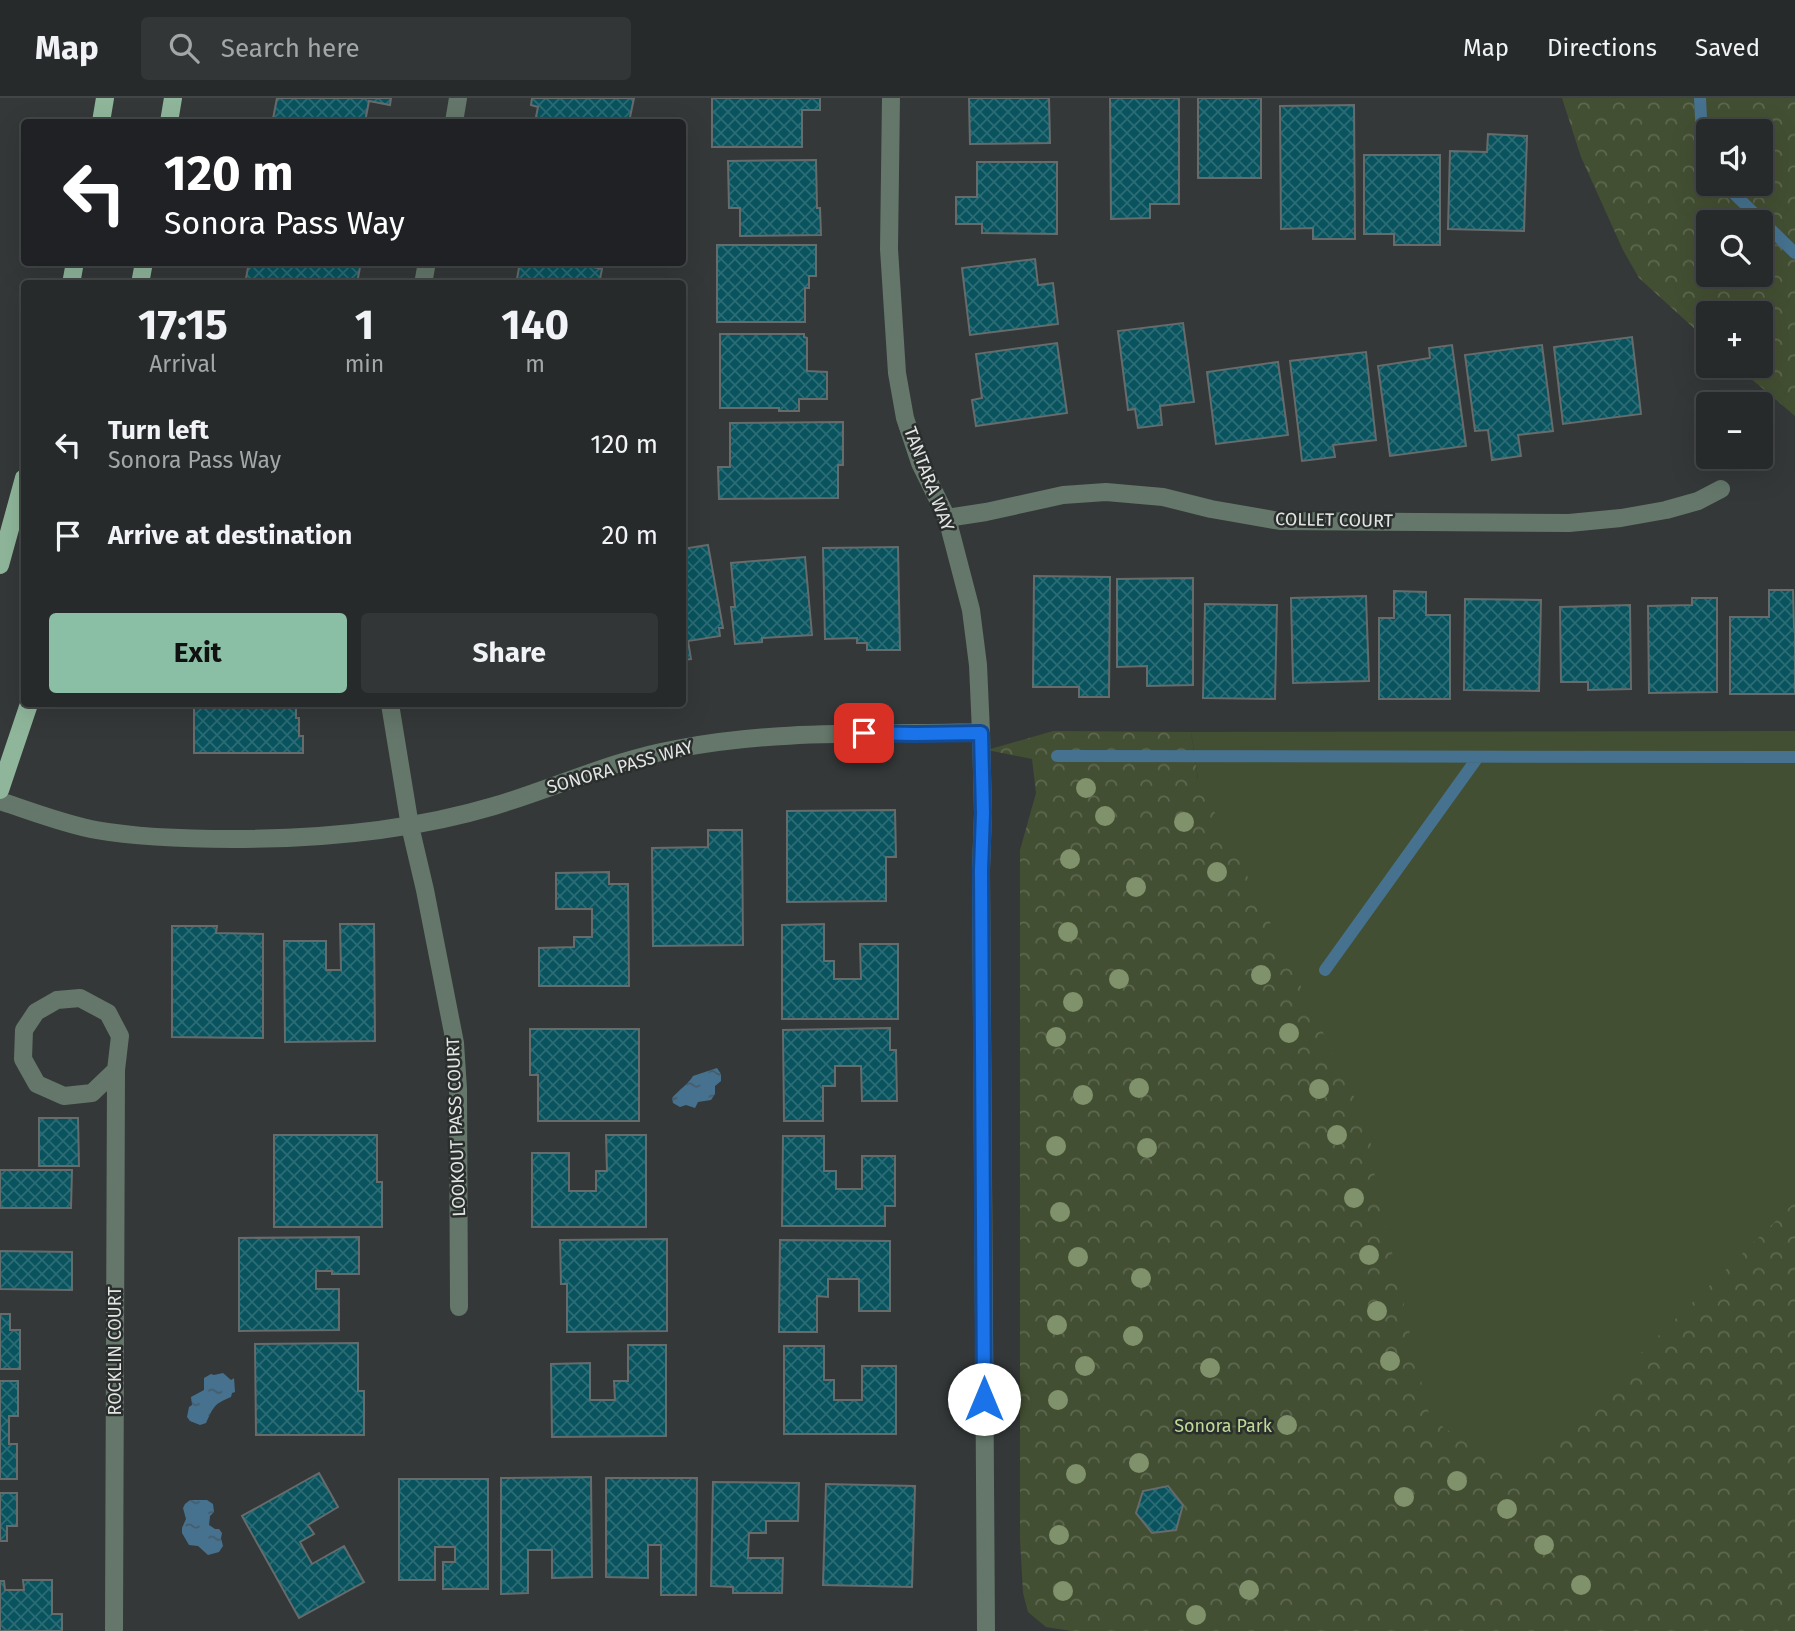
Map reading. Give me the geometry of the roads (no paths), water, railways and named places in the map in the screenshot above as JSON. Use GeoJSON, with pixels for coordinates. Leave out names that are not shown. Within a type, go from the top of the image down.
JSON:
{"type":"FeatureCollection","features":[{"type":"Feature","properties":{"kind":"main road"},"geometry":{"type":"LineString","coordinates":[[102,119],[105,98]]}},
{"type":"Feature","properties":{"kind":"main road"},"geometry":{"type":"LineString","coordinates":[[170,119],[173,98]]}},
{"type":"Feature","properties":{"kind":"main road"},"geometry":{"type":"LineString","coordinates":[[0,565],[21,489]]}},
{"type":"Feature","properties":{"kind":"main road"},"geometry":{"type":"LineString","coordinates":[[0,790],[28,707]]}},
{"type":"Feature","properties":{"kind":"street"},"geometry":{"type":"LineString","coordinates":[[454,119],[458,98]]}},
{"type":"Feature","properties":{"kind":"street","name":"TANTARA WAY"},"geometry":{"type":"LineString","coordinates":[[891,98],[889,249],[897,373],[905,418],[920,463],[947,518],[971,610],[978,665],[981,733]]}},
{"type":"Feature","properties":{"kind":"street","name":"COLLET COURT"},"geometry":{"type":"LineString","coordinates":[[947,518],[1063,495],[1106,492],[1163,497],[1211,509],[1280,521],[1570,523],[1666,510],[1698,501],[1721,489]]}},
{"type":"Feature","properties":{"kind":"street","name":"LOOKOUT PASS COURT"},"geometry":{"type":"LineString","coordinates":[[390,707],[410,826],[455,1043],[458,1089],[459,1307]]}},
{"type":"Feature","properties":{"kind":"street"},"geometry":{"type":"LineString","coordinates":[[981,733],[986,1631]]}},
{"type":"Feature","properties":{"kind":"street","name":"SONORA PASS WAY"},"geometry":{"type":"LineString","coordinates":[[0,801],[95,830],[198,839],[313,837],[410,826],[495,806],[618,764],[698,745],[793,734],[981,733]]}},
{"type":"Feature","properties":{"kind":"street"},"geometry":{"type":"LineString","coordinates":[[79,998],[108,1013],[120,1036],[116,1070],[92,1093],[64,1096],[37,1084],[23,1059],[24,1030],[36,1012],[57,1000],[79,998]]}},
{"type":"Feature","properties":{"kind":"street","name":"ROCKLIN COURT"},"geometry":{"type":"LineString","coordinates":[[114,1631],[116,1070]]}},
{"type":"Feature","properties":{"kind":"water"},"geometry":{"type":"Polygon","coordinates":[[[717,1068],[721,1081],[715,1086],[715,1094],[711,1100],[698,1102],[695,1108],[686,1105],[680,1107],[673,1103],[672,1098],[693,1076],[717,1068]]]}},
{"type":"Feature","properties":{"kind":"water"},"geometry":{"type":"Polygon","coordinates":[[[223,1373],[231,1380],[234,1378],[235,1392],[215,1406],[206,1423],[200,1425],[190,1421],[187,1417],[192,1405],[191,1397],[204,1390],[204,1378],[223,1373]]]}},
{"type":"Feature","properties":{"kind":"water"},"geometry":{"type":"Polygon","coordinates":[[[190,1500],[207,1500],[213,1504],[214,1512],[210,1516],[209,1525],[222,1533],[223,1546],[219,1552],[208,1555],[198,1546],[189,1545],[182,1533],[186,1519],[183,1508],[190,1500]]]}},
{"type":"Feature","properties":{"kind":"waterway"},"geometry":{"type":"LineString","coordinates":[[1700,98],[1701,119]]}},
{"type":"Feature","properties":{"kind":"waterway"},"geometry":{"type":"LineString","coordinates":[[1736,196],[1795,253]]}},
{"type":"Feature","properties":{"kind":"waterway"},"geometry":{"type":"LineString","coordinates":[[1057,756],[1795,757]]}},
{"type":"Feature","properties":{"kind":"waterway"},"geometry":{"type":"LineString","coordinates":[[1325,970],[1478,757]]}},
{"type":"Feature","properties":{"kind":"park label","name":"Sonora Park"},"geometry":{"type":"Point","coordinates":[1223,1426]}}]}
